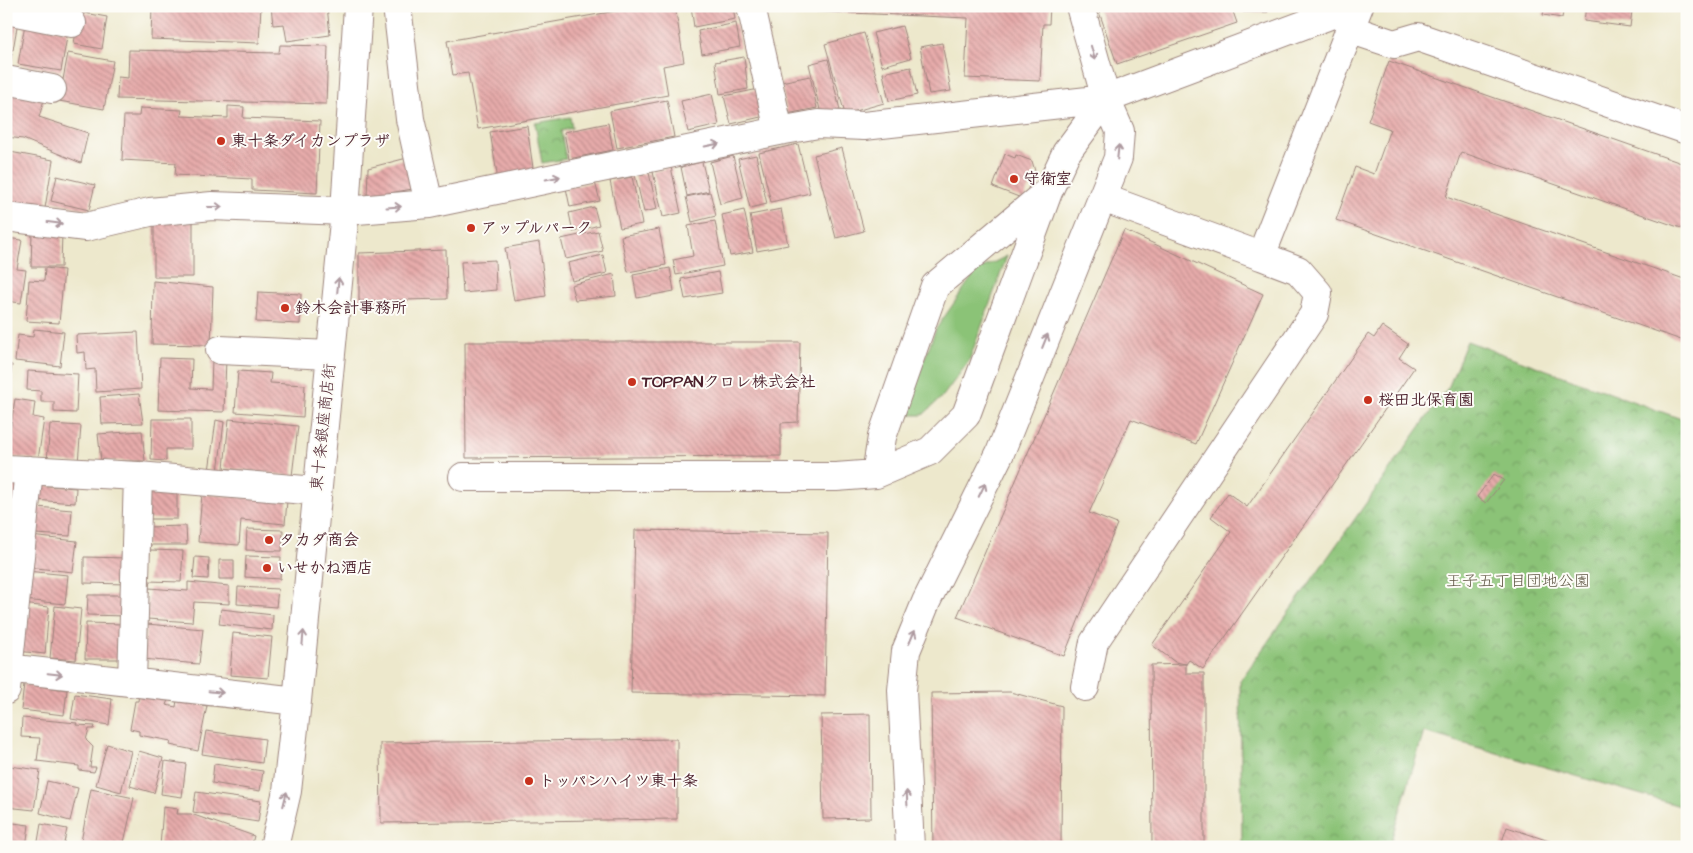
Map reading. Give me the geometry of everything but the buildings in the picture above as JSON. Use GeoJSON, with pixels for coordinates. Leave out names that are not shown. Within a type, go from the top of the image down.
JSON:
{"type":"FeatureCollection","features":[{"type":"Feature","properties":{"kind":"street","name":"東十条銀座商店街"},"geometry":{"type":"LineString","coordinates":[[274,847],[288,791],[297,701],[345,211],[358,6]]}},
{"type":"Feature","properties":{"kind":"street"},"geometry":{"type":"LineString","coordinates":[[397,6],[410,119],[428,204]]}},
{"type":"Feature","properties":{"kind":"street"},"geometry":{"type":"LineString","coordinates":[[750,6],[779,131]]}},
{"type":"Feature","properties":{"kind":"street"},"geometry":{"type":"LineString","coordinates":[[910,847],[902,690],[906,651],[926,602],[1000,453],[1118,158],[1120,131],[1106,99],[1080,6]]}},
{"type":"Feature","properties":{"kind":"street"},"geometry":{"type":"LineString","coordinates":[[6,10],[72,23]]}},
{"type":"Feature","properties":{"kind":"street"},"geometry":{"type":"LineString","coordinates":[[6,217],[86,227],[150,212],[212,206],[345,211],[428,204],[818,124],[864,126],[1106,99],[1330,15],[1351,14],[1394,44],[1418,36],[1687,130]]}},
{"type":"Feature","properties":{"kind":"street"},"geometry":{"type":"LineString","coordinates":[[1261,256],[1351,14]]}},
{"type":"Feature","properties":{"kind":"street"},"geometry":{"type":"LineString","coordinates":[[6,80],[52,89]]}},
{"type":"Feature","properties":{"kind":"street"},"geometry":{"type":"LineString","coordinates":[[464,477],[836,477],[876,474],[930,451],[966,415],[1048,192],[1066,153],[1106,99]]}},
{"type":"Feature","properties":{"kind":"street"},"geometry":{"type":"LineString","coordinates":[[876,474],[882,436],[935,286],[1048,192]]}},
{"type":"Feature","properties":{"kind":"street"},"geometry":{"type":"LineString","coordinates":[[1085,687],[1094,642],[1314,314],[1318,293],[1298,270],[1103,198]]}},
{"type":"Feature","properties":{"kind":"street"},"geometry":{"type":"LineString","coordinates":[[220,350],[330,355]]}},
{"type":"Feature","properties":{"kind":"street"},"geometry":{"type":"LineString","coordinates":[[297,701],[132,682],[7,676],[18,470],[138,476],[317,491]]}},
{"type":"Feature","properties":{"kind":"street"},"geometry":{"type":"LineString","coordinates":[[132,682],[138,476]]}},
{"type":"Feature","properties":{"kind":"green space"},"geometry":{"type":"Polygon","coordinates":[[[570,117],[572,128],[561,131],[566,159],[542,163],[535,123],[570,117]]]}},
{"type":"Feature","properties":{"kind":"green space"},"geometry":{"type":"Polygon","coordinates":[[[1007,256],[969,361],[943,396],[923,415],[909,415],[906,407],[936,329],[976,271],[1007,256]]]}},
{"type":"Feature","properties":{"kind":"green space","name":"王子五丁目団地公園"},"geometry":{"type":"Polygon","coordinates":[[[1467,341],[1687,421],[1687,808],[1424,732],[1389,847],[1242,847],[1240,681],[1449,386],[1467,341]]]}},
{"type":"Feature","properties":{"kind":"place","name":"東十条ダイカンプラザ"},"geometry":{"type":"Point","coordinates":[221,141]}},
{"type":"Feature","properties":{"kind":"place","name":"守衛室"},"geometry":{"type":"Point","coordinates":[1014,179]}},
{"type":"Feature","properties":{"kind":"place","name":"アップルパーク"},"geometry":{"type":"Point","coordinates":[471,228]}},
{"type":"Feature","properties":{"kind":"place","name":"鈴木会計事務所"},"geometry":{"type":"Point","coordinates":[285,308]}},
{"type":"Feature","properties":{"kind":"place","name":"TOPPANクロレ株式会社"},"geometry":{"type":"Point","coordinates":[632,382]}},
{"type":"Feature","properties":{"kind":"place","name":"桜田北保育園"},"geometry":{"type":"Point","coordinates":[1368,400]}},
{"type":"Feature","properties":{"kind":"place","name":"タカダ商会"},"geometry":{"type":"Point","coordinates":[269,540]}},
{"type":"Feature","properties":{"kind":"place","name":"いせかね酒店"},"geometry":{"type":"Point","coordinates":[267,568]}},
{"type":"Feature","properties":{"kind":"place","name":"トッパンハイツ東十条"},"geometry":{"type":"Point","coordinates":[529,781]}}]}
